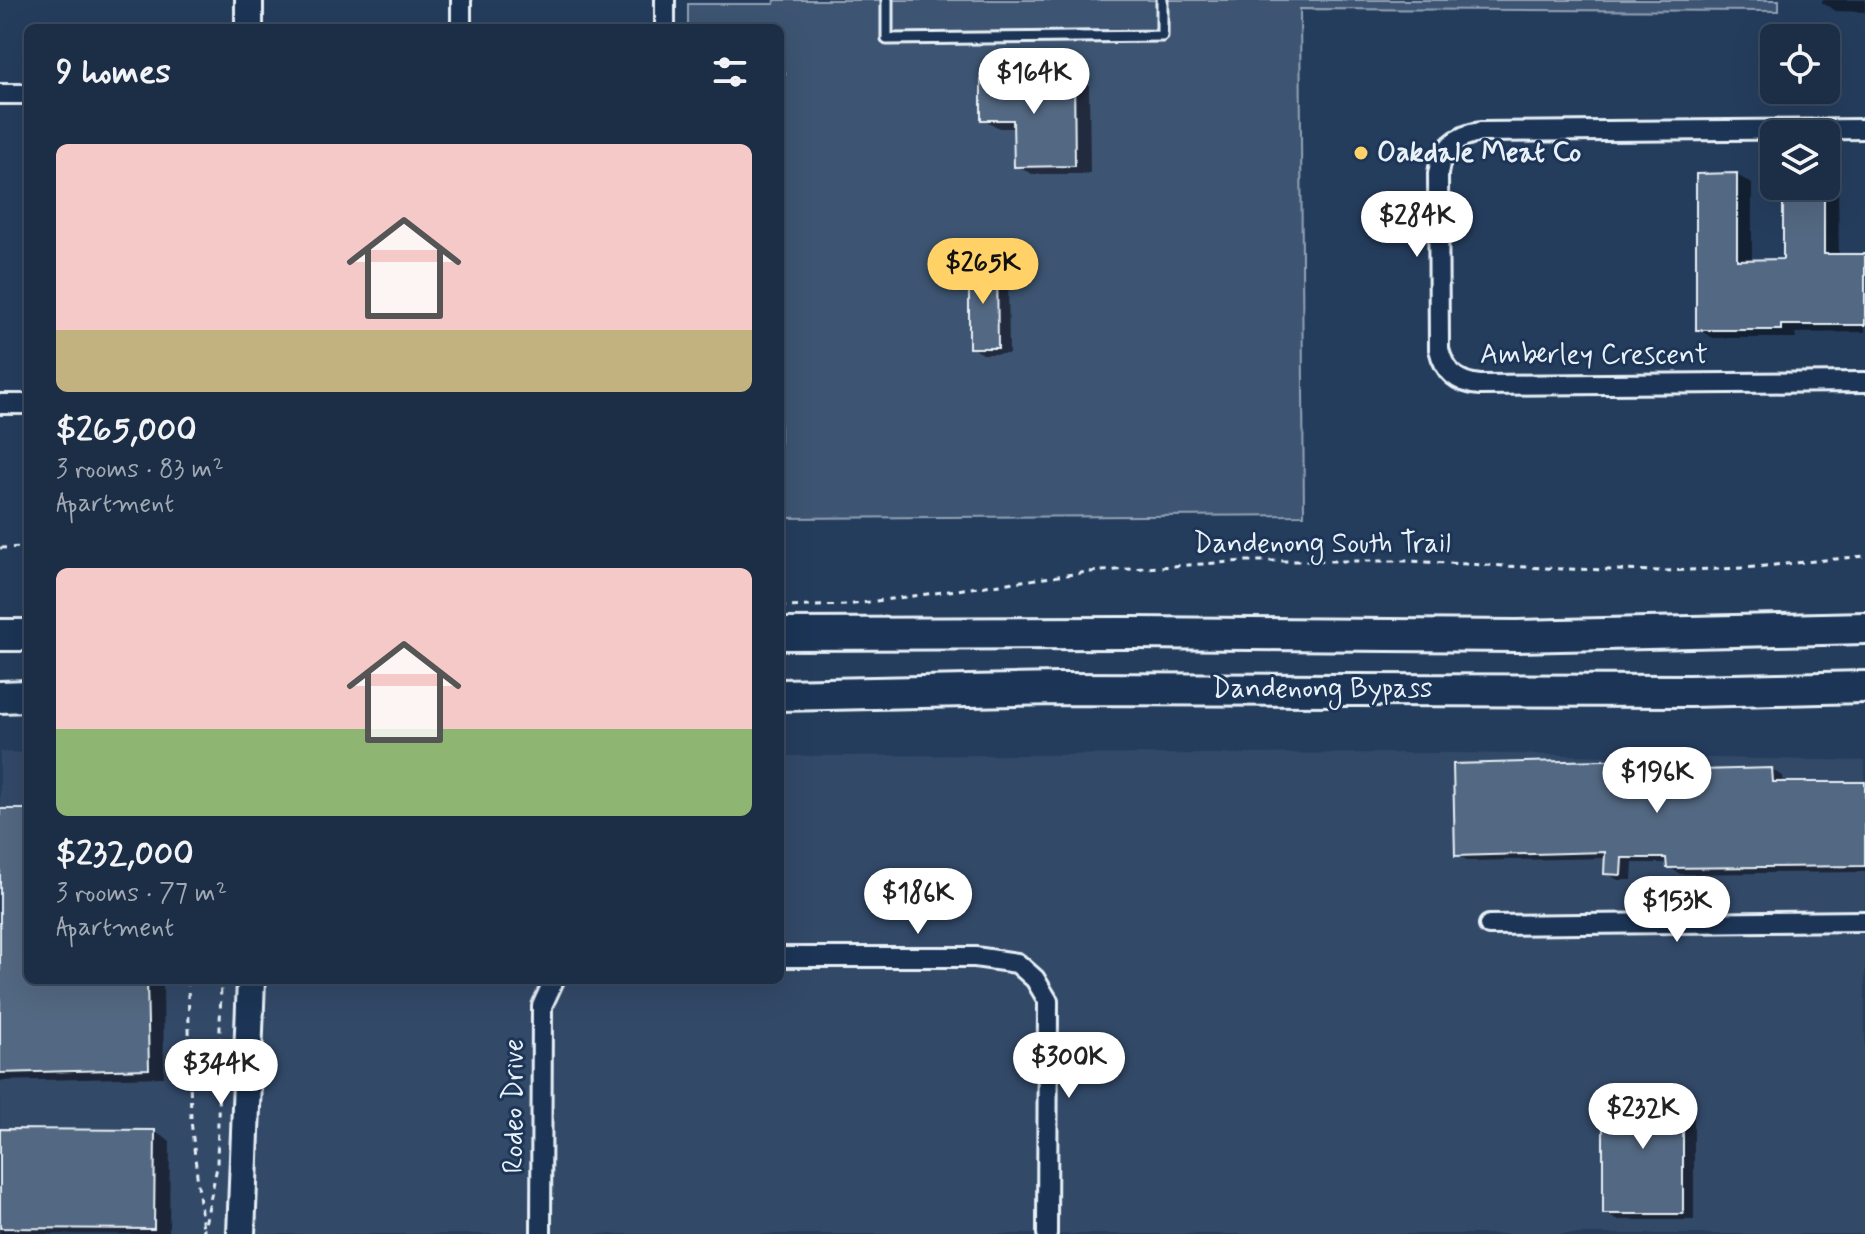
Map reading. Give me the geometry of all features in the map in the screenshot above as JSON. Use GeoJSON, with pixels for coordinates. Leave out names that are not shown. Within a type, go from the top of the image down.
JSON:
{"type":"FeatureCollection","features":[{"type":"Feature","properties":{"kind":"highway","name":"Dandenong Bypass"},"geometry":{"type":"LineString","coordinates":[[784,634],[1517,636],[1865,628]]}},
{"type":"Feature","properties":{"kind":"highway"},"geometry":{"type":"LineString","coordinates":[[0,635],[24,635]]}},
{"type":"Feature","properties":{"kind":"highway","name":"Dandenong Bypass"},"geometry":{"type":"LineString","coordinates":[[784,695],[1059,689],[1689,691],[1865,687]]}},
{"type":"Feature","properties":{"kind":"highway"},"geometry":{"type":"LineString","coordinates":[[0,697],[24,696]]}},
{"type":"Feature","properties":{"kind":"main road"},"geometry":{"type":"LineString","coordinates":[[249,0],[249,24]]}},
{"type":"Feature","properties":{"kind":"main road"},"geometry":{"type":"LineString","coordinates":[[241,1234],[251,984]]}},
{"type":"Feature","properties":{"kind":"street"},"geometry":{"type":"LineString","coordinates":[[461,0],[461,24]]}},
{"type":"Feature","properties":{"kind":"street"},"geometry":{"type":"LineString","coordinates":[[665,0],[665,24]]}},
{"type":"Feature","properties":{"kind":"street"},"geometry":{"type":"LineString","coordinates":[[0,94],[24,94]]}},
{"type":"Feature","properties":{"kind":"street","name":"Amberley Crescent"},"geometry":{"type":"LineString","coordinates":[[1865,129],[1481,132],[1465,135],[1452,144],[1442,157],[1438,174],[1439,349],[1448,371],[1462,382],[1480,385],[1865,382]]}},
{"type":"Feature","properties":{"kind":"street"},"geometry":{"type":"LineString","coordinates":[[0,404],[24,404]]}},
{"type":"Feature","properties":{"kind":"street"},"geometry":{"type":"LineString","coordinates":[[1489,925],[1865,921]]}},
{"type":"Feature","properties":{"kind":"street"},"geometry":{"type":"LineString","coordinates":[[784,957],[975,957],[1017,963],[1035,979],[1048,1001],[1047,1234]]}},
{"type":"Feature","properties":{"kind":"street","name":"Rodeo Drive"},"geometry":{"type":"LineString","coordinates":[[541,1234],[542,1006],[552,984]]}},
{"type":"Feature","properties":{"kind":"lane"},"geometry":{"type":"LineString","coordinates":[[887,0],[887,39],[1162,36],[1162,0]]}},
{"type":"Feature","properties":{"kind":"path"},"geometry":{"type":"LineString","coordinates":[[784,74],[791,74]]}},
{"type":"Feature","properties":{"kind":"path"},"geometry":{"type":"LineString","coordinates":[[0,548],[24,547]]}},
{"type":"Feature","properties":{"kind":"path","name":"Dandenong South Trail"},"geometry":{"type":"LineString","coordinates":[[784,607],[847,605],[1050,577],[1215,563],[1354,560],[1662,571],[1745,568],[1865,556]]}},
{"type":"Feature","properties":{"kind":"path"},"geometry":{"type":"LineString","coordinates":[[188,984],[191,1120],[203,1234]]}},
{"type":"Feature","properties":{"kind":"path"},"geometry":{"type":"LineString","coordinates":[[203,1234],[217,1167],[221,984]]}},
{"type":"Feature","properties":{"kind":"shaded area"},"geometry":{"type":"Polygon","coordinates":[[[775,0],[1779,0],[1779,11],[1300,9],[1304,515],[784,518],[784,24],[688,24],[688,4],[774,4],[775,0]]]}},
{"type":"Feature","properties":{"kind":"shaded area"},"geometry":{"type":"Polygon","coordinates":[[[0,752],[24,753],[24,984],[784,984],[784,756],[1458,753],[1865,761],[1865,1234],[0,1234],[0,752]]]}},
{"type":"Feature","properties":{"kind":"building"},"geometry":{"type":"Polygon","coordinates":[[[1074,74],[1075,166],[1014,167],[1013,120],[981,120],[981,75],[1074,74]]]}},
{"type":"Feature","properties":{"kind":"building"},"geometry":{"type":"Polygon","coordinates":[[[1737,173],[1737,260],[1783,259],[1783,200],[1824,200],[1824,254],[1865,254],[1865,325],[1781,325],[1781,330],[1696,330],[1696,174],[1737,173]]]}},
{"type":"Feature","properties":{"kind":"building"},"geometry":{"type":"Polygon","coordinates":[[[969,263],[997,263],[998,348],[969,348],[969,263]]]}},
{"type":"Feature","properties":{"kind":"building"},"geometry":{"type":"Polygon","coordinates":[[[1662,760],[1663,771],[1772,768],[1773,782],[1865,782],[1865,866],[1667,868],[1666,858],[1622,858],[1621,875],[1604,874],[1605,852],[1455,856],[1453,764],[1662,760]]]}},
{"type":"Feature","properties":{"kind":"building"},"geometry":{"type":"Polygon","coordinates":[[[0,809],[24,809],[24,984],[147,984],[149,1069],[0,1073],[0,809]]]}},
{"type":"Feature","properties":{"kind":"building"},"geometry":{"type":"Polygon","coordinates":[[[1683,1087],[1683,1214],[1603,1214],[1603,1088],[1683,1087]]]}},
{"type":"Feature","properties":{"kind":"building"},"geometry":{"type":"Polygon","coordinates":[[[0,1129],[155,1130],[154,1229],[0,1228],[0,1129]]]}},
{"type":"Feature","properties":{"kind":"place","name":"Oakdale Meat Co"},"geometry":{"type":"Point","coordinates":[1361,153]}}]}
